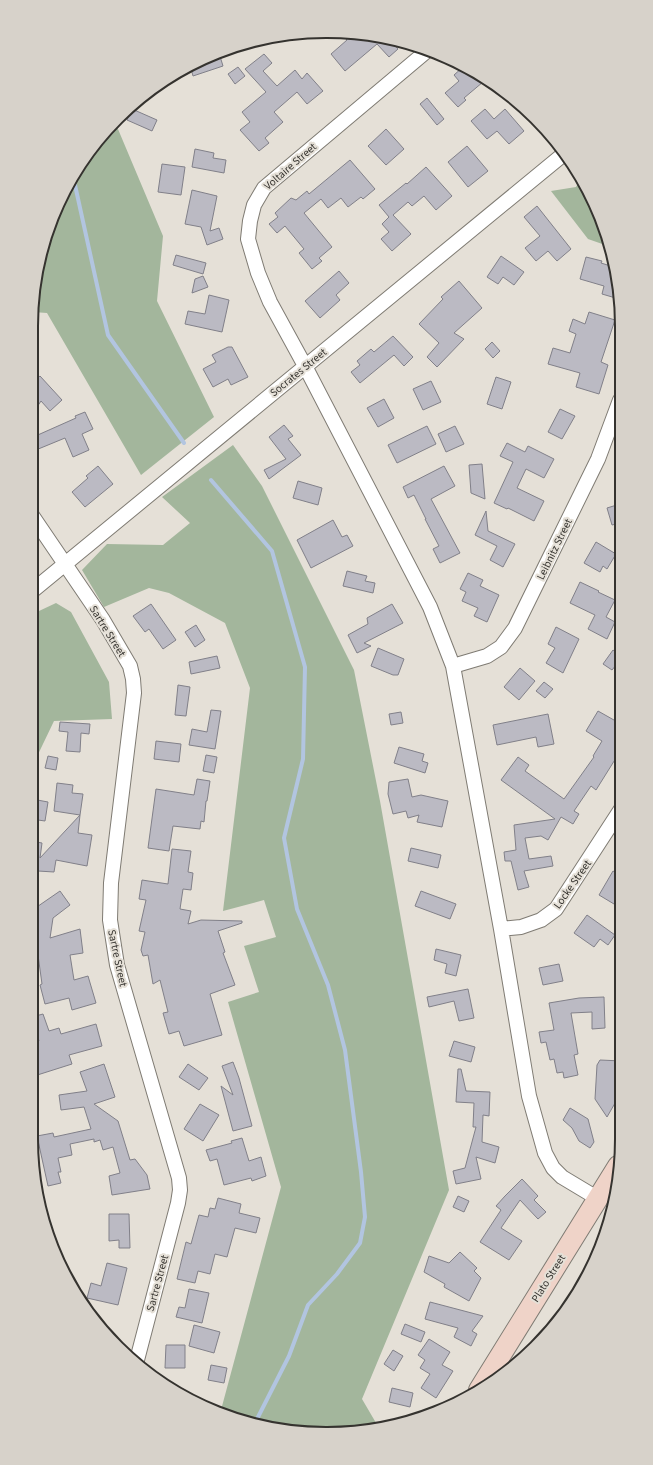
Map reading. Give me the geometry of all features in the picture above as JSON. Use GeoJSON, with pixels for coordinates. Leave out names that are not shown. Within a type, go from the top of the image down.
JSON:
{"type":"FeatureCollection","features":[{"type":"Feature","properties":{"kind":"street","name":"Voltaire Street"},"geometry":{"type":"LineString","coordinates":[[423,54],[264,188],[254,205],[248,239],[270,302],[305,366],[430,607],[453,666],[501,929],[529,1096],[545,1153],[553,1168],[562,1177],[597,1198]]}},
{"type":"Feature","properties":{"kind":"street","name":"Socrates Street"},"geometry":{"type":"LineString","coordinates":[[38,586],[560,157]]}},
{"type":"Feature","properties":{"kind":"street","name":"Leibnitz Street"},"geometry":{"type":"LineString","coordinates":[[453,666],[487,656],[501,647],[515,628],[598,459],[615,413]]}},
{"type":"Feature","properties":{"kind":"street","name":"Sartre Street"},"geometry":{"type":"LineString","coordinates":[[38,525],[130,666],[133,679],[134,693],[111,883],[110,920],[117,965],[179,1178],[180,1190],[178,1203],[138,1357]]}},
{"type":"Feature","properties":{"kind":"street","name":"Locke Street"},"geometry":{"type":"LineString","coordinates":[[501,929],[522,926],[541,920],[556,909],[615,818]]}},
{"type":"Feature","properties":{"kind":"street","name":"Plato Street"},"geometry":{"type":"LineString","coordinates":[[486,1379],[613,1173]]}},
{"type":"Feature","properties":{"kind":"green space"},"geometry":{"type":"Polygon","coordinates":[[[117,127],[163,236],[157,301],[214,417],[141,475],[47,313],[39,312],[40,289],[53,234],[77,182],[98,151],[117,127]]]}},
{"type":"Feature","properties":{"kind":"green space"},"geometry":{"type":"Polygon","coordinates":[[[577,185],[593,216],[603,244],[588,239],[551,191],[576,187],[577,185]]]}},
{"type":"Feature","properties":{"kind":"green space"},"geometry":{"type":"Polygon","coordinates":[[[233,445],[262,486],[354,670],[380,801],[449,1190],[362,1399],[376,1423],[364,1425],[326,1427],[289,1425],[252,1417],[222,1407],[281,1187],[228,1002],[259,992],[244,946],[276,937],[264,900],[223,911],[250,688],[225,623],[169,593],[149,588],[104,607],[82,570],[107,544],[163,545],[190,523],[162,497],[233,445]]]}},
{"type":"Feature","properties":{"kind":"green space"},"geometry":{"type":"Polygon","coordinates":[[[56,603],[71,612],[109,682],[112,719],[54,721],[38,754],[38,612],[56,603]]]}},
{"type":"Feature","properties":{"kind":"building"},"geometry":{"type":"Polygon","coordinates":[[[346,39],[364,40],[396,47],[398,49],[389,57],[377,44],[345,71],[331,54],[347,40],[346,39]]]}},
{"type":"Feature","properties":{"kind":"building"},"geometry":{"type":"Polygon","coordinates":[[[264,54],[272,63],[263,71],[277,86],[295,70],[302,79],[307,73],[323,91],[307,104],[297,92],[274,112],[283,122],[265,138],[269,143],[259,151],[240,130],[250,122],[242,112],[266,92],[245,69],[264,54]]]}},
{"type":"Feature","properties":{"kind":"building"},"geometry":{"type":"Polygon","coordinates":[[[221,58],[223,66],[193,76],[192,72],[221,58]]]}},
{"type":"Feature","properties":{"kind":"building"},"geometry":{"type":"Polygon","coordinates":[[[238,67],[245,76],[235,84],[228,74],[238,67]]]}},
{"type":"Feature","properties":{"kind":"building"},"geometry":{"type":"Polygon","coordinates":[[[459,71],[481,83],[464,98],[466,100],[458,107],[445,93],[459,81],[454,75],[459,71]]]}},
{"type":"Feature","properties":{"kind":"building"},"geometry":{"type":"Polygon","coordinates":[[[427,98],[444,119],[437,125],[420,104],[427,98]]]}},
{"type":"Feature","properties":{"kind":"building"},"geometry":{"type":"Polygon","coordinates":[[[485,109],[494,119],[505,109],[524,131],[509,144],[497,131],[487,139],[471,121],[485,109]]]}},
{"type":"Feature","properties":{"kind":"building"},"geometry":{"type":"Polygon","coordinates":[[[135,111],[157,120],[152,131],[127,120],[129,116],[135,111]]]}},
{"type":"Feature","properties":{"kind":"building"},"geometry":{"type":"Polygon","coordinates":[[[386,129],[404,149],[386,165],[368,146],[386,129]]]}},
{"type":"Feature","properties":{"kind":"building"},"geometry":{"type":"Polygon","coordinates":[[[467,146],[488,171],[468,187],[448,162],[467,146]]]}},
{"type":"Feature","properties":{"kind":"building"},"geometry":{"type":"Polygon","coordinates":[[[195,149],[214,153],[213,158],[226,160],[224,173],[192,167],[195,149]]]}},
{"type":"Feature","properties":{"kind":"building"},"geometry":{"type":"Polygon","coordinates":[[[350,160],[375,189],[363,199],[361,197],[348,207],[341,198],[328,208],[321,199],[304,213],[332,247],[319,258],[322,261],[312,269],[299,253],[304,249],[285,226],[277,233],[269,224],[278,217],[275,213],[291,198],[296,200],[307,191],[309,194],[350,160]]]}},
{"type":"Feature","properties":{"kind":"building"},"geometry":{"type":"Polygon","coordinates":[[[162,164],[185,167],[181,195],[158,192],[162,164]]]}},
{"type":"Feature","properties":{"kind":"building"},"geometry":{"type":"Polygon","coordinates":[[[426,167],[452,196],[436,210],[424,196],[412,206],[408,202],[393,215],[411,234],[392,251],[381,239],[389,232],[382,224],[389,217],[379,205],[406,183],[407,184],[426,167]]]}},
{"type":"Feature","properties":{"kind":"building"},"geometry":{"type":"Polygon","coordinates":[[[192,190],[217,196],[210,231],[219,228],[223,239],[207,245],[201,227],[185,224],[192,190]]]}},
{"type":"Feature","properties":{"kind":"building"},"geometry":{"type":"Polygon","coordinates":[[[537,206],[571,249],[557,261],[548,251],[536,261],[525,248],[540,236],[524,217],[537,206]]]}},
{"type":"Feature","properties":{"kind":"building"},"geometry":{"type":"Polygon","coordinates":[[[176,255],[206,263],[203,274],[173,265],[176,255]]]}},
{"type":"Feature","properties":{"kind":"building"},"geometry":{"type":"Polygon","coordinates":[[[501,256],[524,272],[514,285],[503,277],[498,284],[487,277],[501,256]]]}},
{"type":"Feature","properties":{"kind":"building"},"geometry":{"type":"Polygon","coordinates":[[[586,257],[602,261],[601,263],[608,265],[613,297],[602,294],[604,286],[580,279],[586,257]]]}},
{"type":"Feature","properties":{"kind":"building"},"geometry":{"type":"Polygon","coordinates":[[[339,271],[349,283],[336,295],[340,300],[320,318],[305,301],[339,271]]]}},
{"type":"Feature","properties":{"kind":"building"},"geometry":{"type":"Polygon","coordinates":[[[203,276],[208,287],[192,293],[195,279],[203,276]]]}},
{"type":"Feature","properties":{"kind":"building"},"geometry":{"type":"Polygon","coordinates":[[[459,281],[482,308],[454,333],[464,339],[437,367],[427,357],[439,343],[419,324],[443,299],[441,297],[459,281]]]}},
{"type":"Feature","properties":{"kind":"building"},"geometry":{"type":"Polygon","coordinates":[[[209,295],[229,300],[222,332],[185,324],[188,311],[205,314],[209,295]]]}},
{"type":"Feature","properties":{"kind":"building"},"geometry":{"type":"Polygon","coordinates":[[[589,312],[615,320],[601,362],[608,365],[599,394],[576,387],[580,373],[548,364],[553,348],[570,353],[576,334],[569,331],[573,319],[585,324],[589,312]]]}},
{"type":"Feature","properties":{"kind":"building"},"geometry":{"type":"Polygon","coordinates":[[[393,336],[413,357],[404,366],[394,355],[360,383],[351,372],[360,365],[357,361],[371,349],[374,352],[393,336]]]}},
{"type":"Feature","properties":{"kind":"building"},"geometry":{"type":"Polygon","coordinates":[[[492,342],[500,351],[493,358],[485,349],[492,342]]]}},
{"type":"Feature","properties":{"kind":"building"},"geometry":{"type":"Polygon","coordinates":[[[228,347],[232,347],[248,377],[231,385],[228,379],[213,387],[203,369],[216,362],[212,355],[228,347]]]}},
{"type":"Feature","properties":{"kind":"building"},"geometry":{"type":"Polygon","coordinates":[[[40,376],[62,400],[50,411],[41,401],[38,406],[38,378],[40,376]]]}},
{"type":"Feature","properties":{"kind":"building"},"geometry":{"type":"Polygon","coordinates":[[[496,377],[511,382],[502,409],[487,404],[496,377]]]}},
{"type":"Feature","properties":{"kind":"building"},"geometry":{"type":"Polygon","coordinates":[[[431,381],[441,402],[423,410],[413,389],[431,381]]]}},
{"type":"Feature","properties":{"kind":"building"},"geometry":{"type":"Polygon","coordinates":[[[384,399],[394,418],[378,427],[367,408],[384,399]]]}},
{"type":"Feature","properties":{"kind":"building"},"geometry":{"type":"Polygon","coordinates":[[[560,409],[575,416],[562,439],[548,432],[560,409]]]}},
{"type":"Feature","properties":{"kind":"building"},"geometry":{"type":"Polygon","coordinates":[[[85,412],[93,429],[82,434],[89,450],[73,457],[65,438],[38,449],[38,435],[76,418],[75,416],[85,412]]]}},
{"type":"Feature","properties":{"kind":"building"},"geometry":{"type":"Polygon","coordinates":[[[284,425],[293,436],[288,439],[301,455],[269,479],[264,470],[286,459],[269,437],[284,425]]]}},
{"type":"Feature","properties":{"kind":"building"},"geometry":{"type":"Polygon","coordinates":[[[427,426],[436,444],[397,463],[388,445],[427,426]]]}},
{"type":"Feature","properties":{"kind":"building"},"geometry":{"type":"Polygon","coordinates":[[[455,426],[464,444],[446,452],[438,434],[455,426]]]}},
{"type":"Feature","properties":{"kind":"building"},"geometry":{"type":"Polygon","coordinates":[[[507,443],[525,452],[528,446],[554,459],[544,478],[526,469],[517,488],[544,501],[534,521],[494,503],[513,462],[500,456],[507,443]]]}},
{"type":"Feature","properties":{"kind":"building"},"geometry":{"type":"Polygon","coordinates":[[[482,464],[485,499],[471,493],[469,465],[482,464]]]}},
{"type":"Feature","properties":{"kind":"building"},"geometry":{"type":"Polygon","coordinates":[[[98,466],[113,484],[85,507],[72,492],[88,478],[86,476],[98,466]]]}},
{"type":"Feature","properties":{"kind":"building"},"geometry":{"type":"Polygon","coordinates":[[[444,466],[455,486],[431,499],[460,553],[440,563],[433,549],[439,546],[426,519],[414,495],[408,498],[403,487],[444,466]]]}},
{"type":"Feature","properties":{"kind":"building"},"geometry":{"type":"Polygon","coordinates":[[[298,481],[322,488],[318,505],[293,498],[298,481]]]}},
{"type":"Feature","properties":{"kind":"building"},"geometry":{"type":"Polygon","coordinates":[[[615,506],[615,524],[612,525],[607,508],[615,506]]]}},
{"type":"Feature","properties":{"kind":"building"},"geometry":{"type":"Polygon","coordinates":[[[486,511],[488,531],[515,544],[503,567],[490,560],[497,546],[475,535],[486,511]]]}},
{"type":"Feature","properties":{"kind":"building"},"geometry":{"type":"Polygon","coordinates":[[[333,520],[342,537],[347,535],[353,546],[311,568],[297,540],[333,520]]]}},
{"type":"Feature","properties":{"kind":"building"},"geometry":{"type":"Polygon","coordinates":[[[596,542],[615,553],[607,569],[603,566],[600,572],[584,563],[596,542]]]}},
{"type":"Feature","properties":{"kind":"building"},"geometry":{"type":"Polygon","coordinates":[[[347,571],[367,576],[365,581],[375,583],[373,593],[343,586],[347,571]]]}},
{"type":"Feature","properties":{"kind":"building"},"geometry":{"type":"Polygon","coordinates":[[[468,573],[483,580],[480,586],[499,595],[487,622],[474,616],[478,608],[462,601],[466,592],[460,589],[468,573]]]}},
{"type":"Feature","properties":{"kind":"building"},"geometry":{"type":"Polygon","coordinates":[[[580,582],[615,600],[606,617],[615,622],[607,639],[588,629],[595,615],[570,603],[580,582]]]}},
{"type":"Feature","properties":{"kind":"building"},"geometry":{"type":"Polygon","coordinates":[[[151,604],[176,640],[163,649],[149,629],[145,632],[133,616],[151,604]]]}},
{"type":"Feature","properties":{"kind":"building"},"geometry":{"type":"Polygon","coordinates":[[[392,604],[403,623],[364,643],[371,646],[357,653],[348,635],[368,624],[367,618],[392,604]]]}},
{"type":"Feature","properties":{"kind":"building"},"geometry":{"type":"Polygon","coordinates":[[[196,625],[205,640],[195,647],[185,632],[196,625]]]}},
{"type":"Feature","properties":{"kind":"building"},"geometry":{"type":"Polygon","coordinates":[[[556,627],[579,639],[563,673],[546,663],[555,648],[548,644],[556,627]]]}},
{"type":"Feature","properties":{"kind":"building"},"geometry":{"type":"Polygon","coordinates":[[[378,648],[404,659],[398,675],[393,675],[371,666],[378,648]]]}},
{"type":"Feature","properties":{"kind":"building"},"geometry":{"type":"Polygon","coordinates":[[[613,650],[615,652],[615,666],[612,670],[603,664],[613,650]]]}},
{"type":"Feature","properties":{"kind":"building"},"geometry":{"type":"Polygon","coordinates":[[[217,656],[220,668],[191,674],[189,662],[217,656]]]}},
{"type":"Feature","properties":{"kind":"building"},"geometry":{"type":"Polygon","coordinates":[[[520,668],[535,681],[519,700],[504,687],[520,668]]]}},
{"type":"Feature","properties":{"kind":"building"},"geometry":{"type":"Polygon","coordinates":[[[544,682],[553,689],[545,698],[536,691],[544,682]]]}},
{"type":"Feature","properties":{"kind":"building"},"geometry":{"type":"Polygon","coordinates":[[[178,685],[190,687],[186,716],[175,715],[178,685]]]}},
{"type":"Feature","properties":{"kind":"building"},"geometry":{"type":"Polygon","coordinates":[[[211,710],[221,711],[215,749],[189,745],[192,729],[207,732],[211,710]]]}},
{"type":"Feature","properties":{"kind":"building"},"geometry":{"type":"Polygon","coordinates":[[[598,711],[615,721],[615,760],[596,790],[591,786],[574,811],[579,814],[573,824],[561,817],[548,840],[541,836],[525,838],[529,859],[551,856],[553,866],[524,871],[529,887],[518,890],[511,861],[505,861],[504,852],[516,850],[514,825],[555,819],[501,780],[518,757],[529,765],[525,771],[564,799],[594,757],[593,756],[602,741],[586,731],[598,711]]]}},
{"type":"Feature","properties":{"kind":"building"},"geometry":{"type":"Polygon","coordinates":[[[401,712],[403,723],[391,725],[389,714],[401,712]]]}},
{"type":"Feature","properties":{"kind":"building"},"geometry":{"type":"Polygon","coordinates":[[[548,714],[554,744],[538,747],[536,737],[497,745],[493,725],[548,714]]]}},
{"type":"Feature","properties":{"kind":"building"},"geometry":{"type":"Polygon","coordinates":[[[60,722],[90,724],[89,734],[81,733],[80,752],[66,751],[68,732],[59,731],[60,722]]]}},
{"type":"Feature","properties":{"kind":"building"},"geometry":{"type":"Polygon","coordinates":[[[156,741],[181,744],[179,762],[154,759],[156,741]]]}},
{"type":"Feature","properties":{"kind":"building"},"geometry":{"type":"Polygon","coordinates":[[[399,747],[424,754],[422,761],[428,763],[425,773],[394,763],[399,747]]]}},
{"type":"Feature","properties":{"kind":"building"},"geometry":{"type":"Polygon","coordinates":[[[206,755],[217,757],[214,773],[203,771],[206,755]]]}},
{"type":"Feature","properties":{"kind":"building"},"geometry":{"type":"Polygon","coordinates":[[[48,756],[58,758],[56,770],[45,768],[48,756]]]}},
{"type":"Feature","properties":{"kind":"building"},"geometry":{"type":"Polygon","coordinates":[[[197,779],[210,781],[204,822],[201,821],[200,829],[173,826],[169,851],[148,848],[156,789],[194,795],[197,779]]]}},
{"type":"Feature","properties":{"kind":"building"},"geometry":{"type":"Polygon","coordinates":[[[408,779],[412,797],[421,795],[448,801],[442,827],[417,822],[419,815],[408,818],[406,811],[393,814],[388,794],[389,782],[408,779]]]}},
{"type":"Feature","properties":{"kind":"building"},"geometry":{"type":"Polygon","coordinates":[[[57,783],[73,785],[72,793],[83,794],[80,815],[54,811],[57,783]]]}},
{"type":"Feature","properties":{"kind":"building"},"geometry":{"type":"Polygon","coordinates":[[[38,800],[48,802],[45,821],[38,820],[38,800]]]}},
{"type":"Feature","properties":{"kind":"building"},"geometry":{"type":"Polygon","coordinates":[[[80,815],[78,833],[92,835],[87,866],[56,860],[54,872],[38,871],[38,842],[42,843],[40,858],[80,815]]]}},
{"type":"Feature","properties":{"kind":"building"},"geometry":{"type":"Polygon","coordinates":[[[411,848],[441,855],[438,868],[408,861],[411,848]]]}},
{"type":"Feature","properties":{"kind":"building"},"geometry":{"type":"Polygon","coordinates":[[[172,849],[191,851],[188,872],[193,873],[191,890],[183,889],[180,909],[191,911],[188,924],[201,920],[242,921],[242,923],[218,931],[225,952],[223,953],[235,985],[210,994],[222,1035],[184,1046],[179,1031],[169,1034],[163,1013],[168,1012],[160,980],[153,984],[148,955],[143,956],[141,950],[145,932],[139,931],[146,900],[139,899],[142,880],[168,884],[172,849]]]}},
{"type":"Feature","properties":{"kind":"building"},"geometry":{"type":"Polygon","coordinates":[[[613,871],[615,872],[614,904],[599,895],[613,871]]]}},
{"type":"Feature","properties":{"kind":"building"},"geometry":{"type":"Polygon","coordinates":[[[60,891],[70,905],[53,918],[50,938],[80,929],[83,953],[70,955],[74,980],[88,976],[96,1003],[72,1010],[69,998],[45,1004],[40,985],[42,984],[38,955],[38,906],[60,891]]]}},
{"type":"Feature","properties":{"kind":"building"},"geometry":{"type":"Polygon","coordinates":[[[421,891],[456,904],[450,919],[415,906],[421,891]]]}},
{"type":"Feature","properties":{"kind":"building"},"geometry":{"type":"Polygon","coordinates":[[[587,915],[615,935],[608,945],[600,939],[594,947],[574,933],[587,915]]]}},
{"type":"Feature","properties":{"kind":"building"},"geometry":{"type":"Polygon","coordinates":[[[436,949],[461,955],[456,976],[445,973],[447,964],[434,960],[436,949]]]}},
{"type":"Feature","properties":{"kind":"building"},"geometry":{"type":"Polygon","coordinates":[[[559,964],[563,981],[543,985],[539,968],[559,964]]]}},
{"type":"Feature","properties":{"kind":"building"},"geometry":{"type":"Polygon","coordinates":[[[468,989],[474,1018],[459,1021],[454,1001],[429,1007],[427,997],[468,989]]]}},
{"type":"Feature","properties":{"kind":"building"},"geometry":{"type":"Polygon","coordinates":[[[604,997],[605,1028],[592,1029],[592,1012],[571,1013],[578,1054],[574,1055],[578,1075],[564,1078],[563,1072],[557,1073],[554,1059],[550,1060],[546,1042],[541,1043],[539,1032],[554,1030],[549,1003],[579,998],[604,997]]]}},
{"type":"Feature","properties":{"kind":"building"},"geometry":{"type":"Polygon","coordinates":[[[43,1014],[49,1031],[59,1028],[61,1034],[96,1024],[102,1046],[69,1055],[72,1064],[38,1075],[38,1015],[43,1014]]]}},
{"type":"Feature","properties":{"kind":"building"},"geometry":{"type":"Polygon","coordinates":[[[454,1041],[475,1047],[471,1062],[449,1056],[454,1041]]]}},
{"type":"Feature","properties":{"kind":"building"},"geometry":{"type":"Polygon","coordinates":[[[600,1060],[615,1061],[615,1103],[607,1117],[595,1099],[597,1065],[600,1060]]]}},
{"type":"Feature","properties":{"kind":"building"},"geometry":{"type":"Polygon","coordinates":[[[233,1062],[252,1126],[233,1131],[221,1086],[233,1095],[222,1066],[233,1062]]]}},
{"type":"Feature","properties":{"kind":"building"},"geometry":{"type":"Polygon","coordinates":[[[104,1064],[115,1097],[94,1104],[118,1121],[130,1160],[135,1159],[147,1175],[150,1189],[112,1195],[109,1176],[120,1173],[113,1147],[103,1150],[100,1140],[94,1142],[94,1139],[70,1144],[72,1155],[58,1158],[61,1172],[58,1172],[61,1183],[48,1186],[38,1136],[53,1133],[54,1137],[91,1129],[84,1107],[61,1110],[59,1095],[87,1091],[80,1072],[104,1064]]]}},
{"type":"Feature","properties":{"kind":"building"},"geometry":{"type":"Polygon","coordinates":[[[188,1064],[208,1078],[199,1090],[179,1077],[188,1064]]]}},
{"type":"Feature","properties":{"kind":"building"},"geometry":{"type":"Polygon","coordinates":[[[458,1069],[461,1069],[466,1091],[490,1092],[489,1116],[483,1115],[482,1142],[499,1147],[495,1163],[476,1157],[481,1179],[456,1184],[453,1171],[465,1168],[476,1127],[473,1127],[474,1103],[456,1102],[458,1069]]]}},
{"type":"Feature","properties":{"kind":"building"},"geometry":{"type":"Polygon","coordinates":[[[200,1104],[219,1115],[203,1141],[184,1129],[200,1104]]]}},
{"type":"Feature","properties":{"kind":"building"},"geometry":{"type":"Polygon","coordinates":[[[570,1108],[588,1119],[594,1142],[590,1148],[579,1141],[572,1128],[563,1120],[570,1108]]]}},
{"type":"Feature","properties":{"kind":"building"},"geometry":{"type":"Polygon","coordinates":[[[242,1138],[249,1161],[261,1157],[266,1176],[252,1181],[251,1178],[224,1185],[217,1159],[210,1161],[206,1150],[232,1143],[231,1141],[242,1138]]]}},
{"type":"Feature","properties":{"kind":"building"},"geometry":{"type":"Polygon","coordinates":[[[522,1179],[538,1196],[534,1200],[546,1212],[538,1219],[520,1200],[501,1228],[522,1241],[509,1260],[480,1242],[501,1210],[496,1206],[522,1179]]]}},
{"type":"Feature","properties":{"kind":"building"},"geometry":{"type":"Polygon","coordinates":[[[458,1196],[469,1201],[464,1212],[453,1207],[458,1196]]]}},
{"type":"Feature","properties":{"kind":"building"},"geometry":{"type":"Polygon","coordinates":[[[218,1198],[241,1204],[239,1213],[260,1218],[256,1233],[235,1228],[227,1257],[215,1254],[210,1274],[198,1271],[195,1283],[177,1279],[186,1242],[191,1244],[199,1215],[208,1217],[210,1208],[215,1209],[218,1198]]]}},
{"type":"Feature","properties":{"kind":"building"},"geometry":{"type":"Polygon","coordinates":[[[109,1214],[129,1214],[130,1248],[119,1248],[119,1240],[109,1241],[109,1214]]]}},
{"type":"Feature","properties":{"kind":"building"},"geometry":{"type":"Polygon","coordinates":[[[460,1252],[477,1268],[474,1271],[481,1278],[469,1301],[444,1287],[445,1284],[424,1272],[429,1256],[449,1263],[460,1252]]]}},
{"type":"Feature","properties":{"kind":"building"},"geometry":{"type":"Polygon","coordinates":[[[107,1263],[127,1268],[118,1305],[87,1298],[91,1283],[101,1286],[107,1263]]]}},
{"type":"Feature","properties":{"kind":"building"},"geometry":{"type":"Polygon","coordinates":[[[189,1289],[209,1293],[202,1323],[176,1317],[179,1307],[185,1308],[189,1289]]]}},
{"type":"Feature","properties":{"kind":"building"},"geometry":{"type":"Polygon","coordinates":[[[430,1302],[483,1316],[472,1331],[477,1334],[471,1346],[454,1337],[458,1328],[425,1319],[430,1302]]]}},
{"type":"Feature","properties":{"kind":"building"},"geometry":{"type":"Polygon","coordinates":[[[405,1324],[425,1332],[421,1342],[401,1334],[405,1324]]]}},
{"type":"Feature","properties":{"kind":"building"},"geometry":{"type":"Polygon","coordinates":[[[194,1325],[220,1332],[214,1353],[189,1346],[194,1325]]]}},
{"type":"Feature","properties":{"kind":"building"},"geometry":{"type":"Polygon","coordinates":[[[429,1339],[450,1352],[442,1365],[453,1371],[436,1398],[421,1388],[430,1374],[420,1368],[425,1360],[418,1355],[429,1339]]]}},
{"type":"Feature","properties":{"kind":"building"},"geometry":{"type":"Polygon","coordinates":[[[166,1345],[185,1345],[185,1368],[165,1368],[166,1345]]]}},
{"type":"Feature","properties":{"kind":"building"},"geometry":{"type":"Polygon","coordinates":[[[393,1350],[403,1356],[394,1371],[384,1364],[393,1350]]]}},
{"type":"Feature","properties":{"kind":"building"},"geometry":{"type":"Polygon","coordinates":[[[211,1365],[227,1368],[224,1383],[208,1380],[211,1365]]]}},
{"type":"Feature","properties":{"kind":"building"},"geometry":{"type":"Polygon","coordinates":[[[392,1388],[413,1393],[410,1407],[389,1402],[392,1388]]]}},
{"type":"Feature","properties":{"kind":"waterway"},"geometry":{"type":"LineString","coordinates":[[75,186],[108,335],[184,443]]}},
{"type":"Feature","properties":{"kind":"waterway"},"geometry":{"type":"LineString","coordinates":[[211,480],[272,551],[305,667],[303,759],[284,838],[297,909],[328,985],[345,1050],[361,1172],[365,1217],[360,1243],[337,1274],[308,1305],[289,1356],[257,1418]]}}]}
